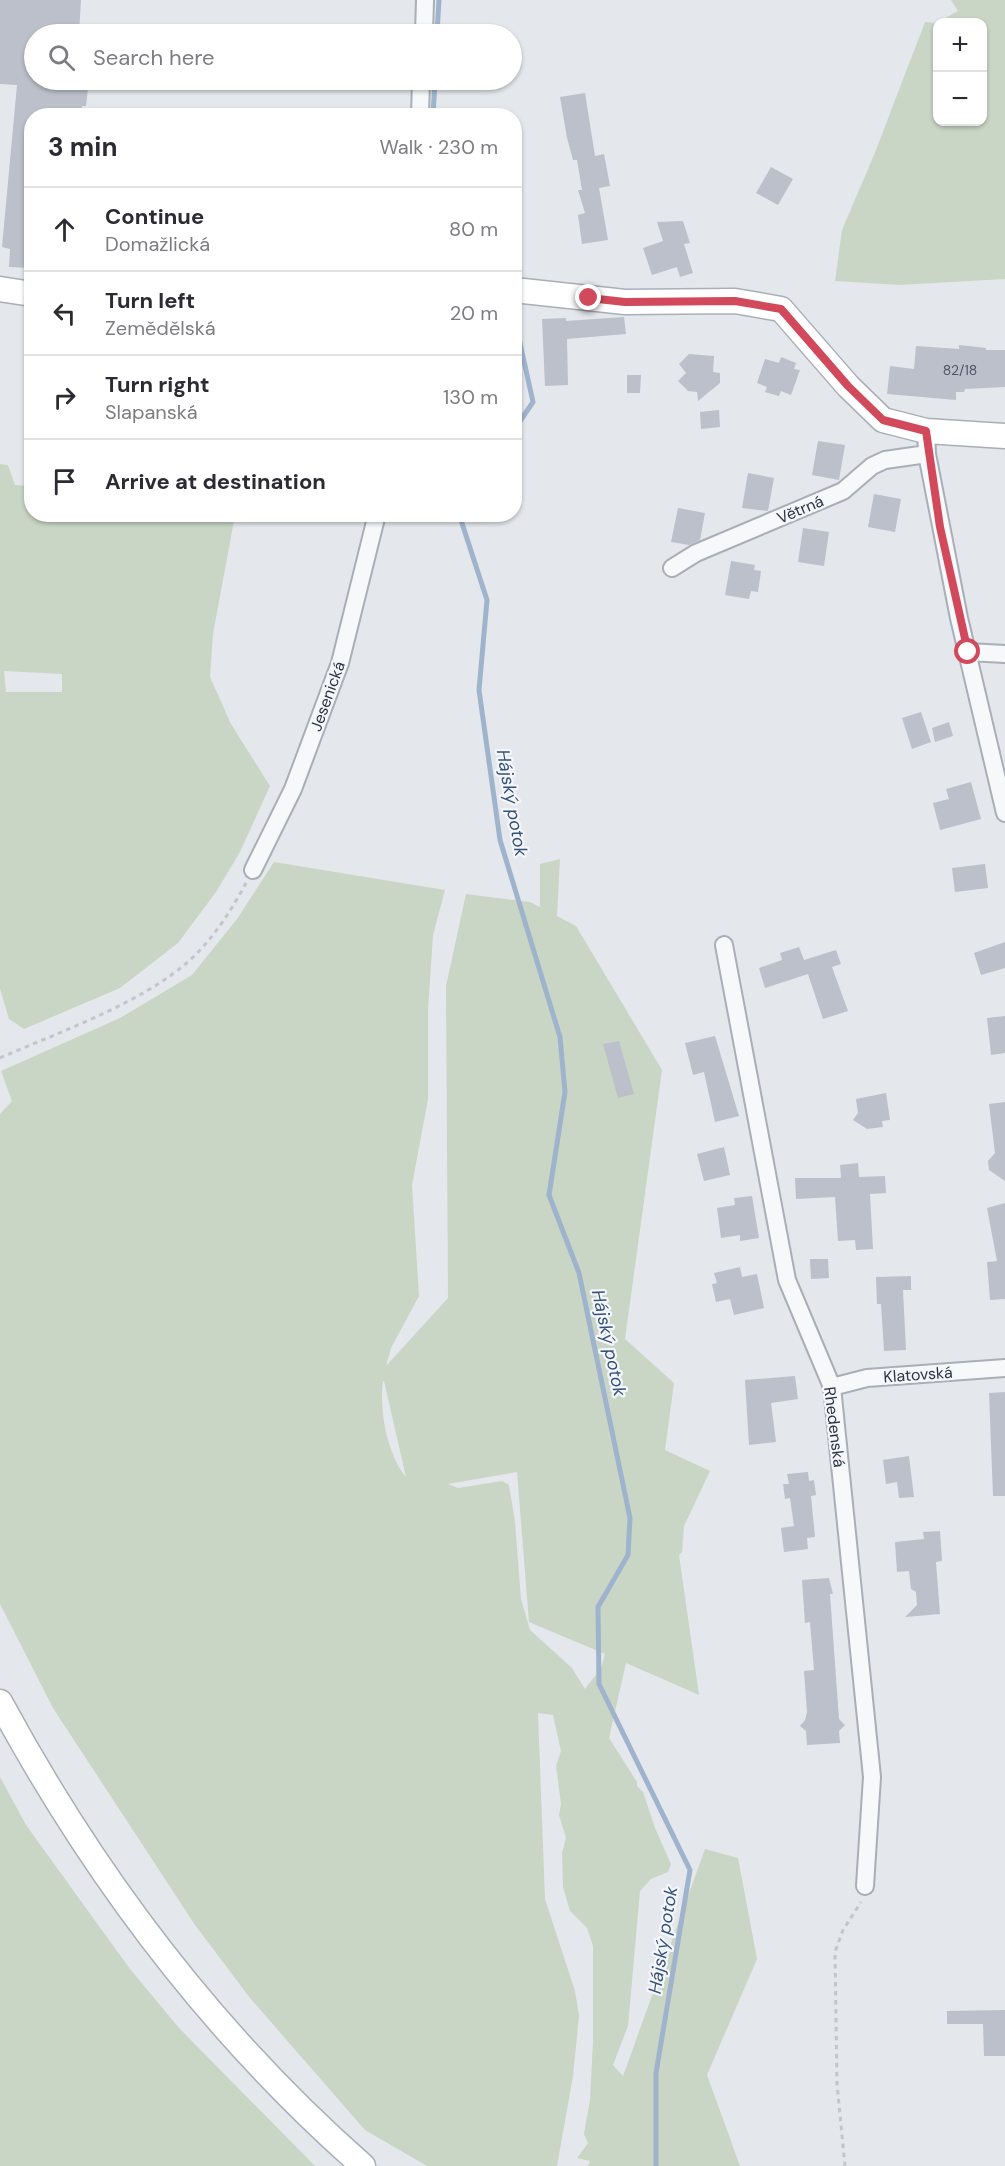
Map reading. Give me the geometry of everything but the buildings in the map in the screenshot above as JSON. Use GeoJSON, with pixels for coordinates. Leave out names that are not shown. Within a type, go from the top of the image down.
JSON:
{"type":"FeatureCollection","features":[{"type":"Feature","properties":{"kind":"main road"},"geometry":{"type":"LineString","coordinates":[[0,288],[24,292]]}},
{"type":"Feature","properties":{"kind":"main road"},"geometry":{"type":"LineString","coordinates":[[522,291],[625,302],[735,301],[781,309],[848,386],[883,420],[926,442],[1005,436]]}},
{"type":"Feature","properties":{"kind":"main road"},"geometry":{"type":"LineString","coordinates":[[0,1702],[39,1774],[99,1868],[171,1964],[271,2078],[363,2166]]}},
{"type":"Feature","properties":{"kind":"street"},"geometry":{"type":"LineString","coordinates":[[424,24],[425,0]]}},
{"type":"Feature","properties":{"kind":"street"},"geometry":{"type":"LineString","coordinates":[[420,108],[421,90]]}},
{"type":"Feature","properties":{"kind":"street"},"geometry":{"type":"LineString","coordinates":[[926,442],[949,573],[1005,813]]}},
{"type":"Feature","properties":{"kind":"street","name":"Větrná"},"geometry":{"type":"LineString","coordinates":[[672,568],[696,553],[843,491],[872,466],[926,442]]}},
{"type":"Feature","properties":{"kind":"street","name":"Jesenická"},"geometry":{"type":"LineString","coordinates":[[253,870],[293,789],[340,663],[374,522]]}},
{"type":"Feature","properties":{"kind":"street"},"geometry":{"type":"LineString","coordinates":[[968,652],[1005,654]]}},
{"type":"Feature","properties":{"kind":"street","name":"Rhedenská"},"geometry":{"type":"LineString","coordinates":[[723,945],[787,1280],[832,1387],[872,1777],[865,1886]]}},
{"type":"Feature","properties":{"kind":"street","name":"Klatovská"},"geometry":{"type":"LineString","coordinates":[[832,1387],[867,1378],[1005,1368]]}},
{"type":"Feature","properties":{"kind":"path"},"geometry":{"type":"LineString","coordinates":[[0,1058],[149,989],[189,960],[227,918],[253,870]]}},
{"type":"Feature","properties":{"kind":"path"},"geometry":{"type":"LineString","coordinates":[[845,2166],[837,2084],[835,1952],[843,1930],[861,1902],[865,1886]]}},
{"type":"Feature","properties":{"kind":"green space"},"geometry":{"type":"Polygon","coordinates":[[[951,0],[1005,0],[1005,279],[899,285],[835,281],[842,230],[874,155],[925,22],[933,23],[933,126],[987,126],[987,18],[945,18],[958,11],[951,0]]]}},
{"type":"Feature","properties":{"kind":"green space"},"geometry":{"type":"Polygon","coordinates":[[[0,464],[8,465],[15,485],[24,486],[24,522],[234,522],[213,634],[210,677],[231,724],[270,786],[240,852],[216,892],[178,943],[120,988],[24,1029],[9,1019],[0,989],[0,464]],[[4,671],[6,692],[62,692],[62,674],[4,671]]]}},
{"type":"Feature","properties":{"kind":"green space"},"geometry":{"type":"Polygon","coordinates":[[[560,859],[557,916],[576,926],[662,1070],[625,1339],[674,1383],[665,1450],[710,1471],[684,1526],[682,1552],[679,1555],[699,1695],[626,1663],[609,1738],[637,1782],[637,1786],[643,1792],[655,1828],[671,1864],[668,1872],[651,1879],[640,1891],[628,2026],[613,2065],[623,2076],[705,1849],[738,1858],[757,1959],[707,2075],[740,2166],[588,2166],[590,2161],[577,2158],[588,2143],[584,2134],[590,2100],[593,2041],[593,1946],[587,1928],[570,1911],[563,1887],[562,1853],[566,1838],[559,1815],[561,1804],[556,1766],[561,1751],[553,1715],[538,1713],[545,1899],[575,1991],[579,2016],[573,2076],[557,2166],[427,2166],[365,2130],[250,1998],[195,1925],[53,1708],[0,1604],[0,1114],[12,1101],[1,1071],[120,1018],[192,975],[237,919],[274,862],[445,890],[433,935],[428,1010],[428,1099],[412,1185],[419,1296],[391,1348],[386,1366],[448,1298],[446,986],[466,894],[530,902],[540,907],[540,864],[560,859]],[[384,1381],[382,1405],[389,1444],[406,1477],[384,1381]],[[517,1472],[448,1484],[458,1488],[502,1481],[509,1485],[515,1522],[521,1599],[530,1630],[572,1668],[585,1689],[601,1668],[605,1654],[529,1622],[517,1472]]]}},
{"type":"Feature","properties":{"kind":"green space"},"geometry":{"type":"Polygon","coordinates":[[[0,1777],[26,1825],[130,1969],[179,2028],[315,2166],[0,2166],[0,1777]]]}},
{"type":"Feature","properties":{"kind":"waterway","name":"Hájský potok"},"geometry":{"type":"LineString","coordinates":[[438,24],[439,0]]}},
{"type":"Feature","properties":{"kind":"waterway","name":"Hájský potok"},"geometry":{"type":"LineString","coordinates":[[433,108],[434,90]]}},
{"type":"Feature","properties":{"kind":"waterway","name":"Hájský potok"},"geometry":{"type":"LineString","coordinates":[[522,352],[533,402],[522,418]]}},
{"type":"Feature","properties":{"kind":"waterway","name":"Hájský potok"},"geometry":{"type":"LineString","coordinates":[[462,522],[487,600],[479,690],[500,840],[560,1037],[565,1092],[549,1195],[579,1273],[630,1518],[628,1555],[598,1607],[599,1684],[690,1870],[656,2073],[656,2166]]}},
{"type":"Feature","properties":{"kind":"route"},"geometry":{"type":"LineString","coordinates":[[589,298],[625,302],[735,301],[781,309],[848,386],[883,420],[926,431],[927,454],[940,527],[968,652]]}}]}
